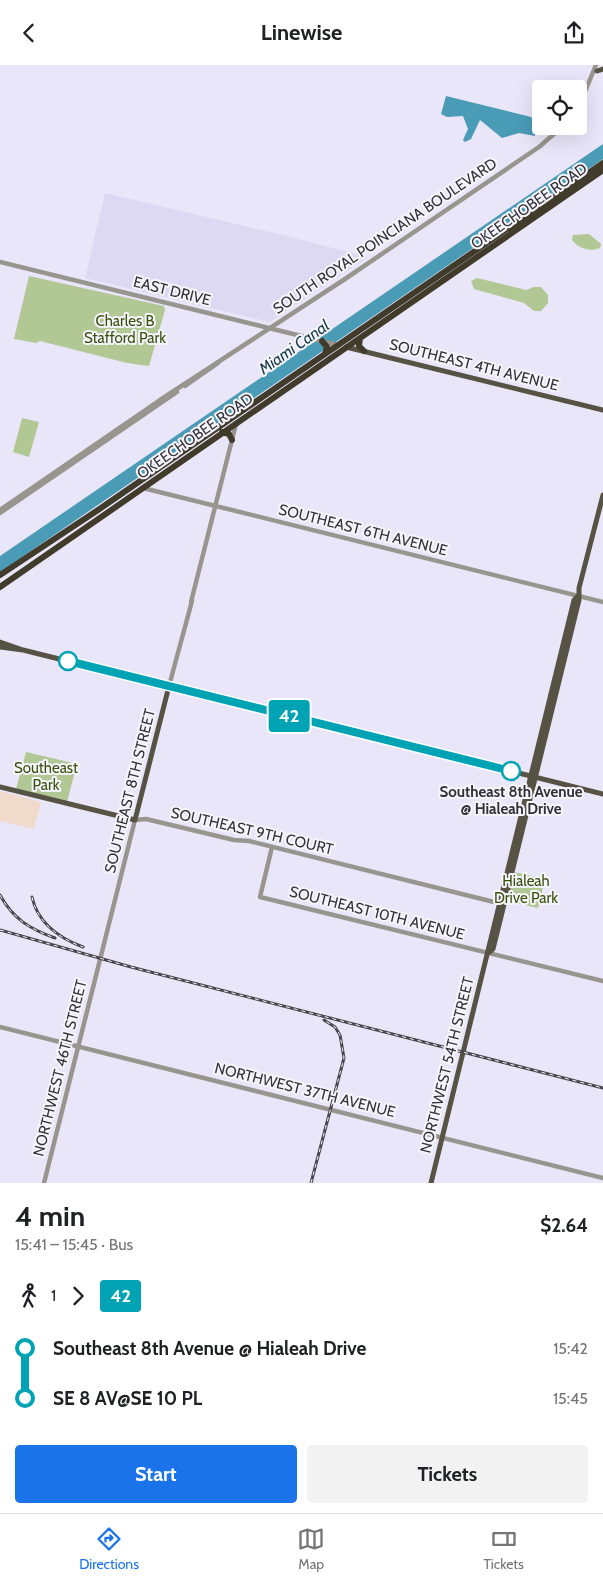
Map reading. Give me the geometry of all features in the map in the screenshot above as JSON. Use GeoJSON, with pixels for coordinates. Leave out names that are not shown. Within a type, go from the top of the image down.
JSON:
{"type":"FeatureCollection","features":[{"type":"Feature","properties":{"kind":"highway","name":"OKEECHOBEE ROAD"},"geometry":{"type":"LineString","coordinates":[[0,575],[603,163]]}},
{"type":"Feature","properties":{"kind":"highway","name":"OKEECHOBEE ROAD"},"geometry":{"type":"LineString","coordinates":[[0,587],[603,170]]}},
{"type":"Feature","properties":{"kind":"highway"},"geometry":{"type":"LineString","coordinates":[[457,271],[463,259]]}},
{"type":"Feature","properties":{"kind":"highway"},"geometry":{"type":"LineString","coordinates":[[360,339],[359,346],[364,351]]}},
{"type":"Feature","properties":{"kind":"highway"},"geometry":{"type":"LineString","coordinates":[[322,341],[326,352]]}},
{"type":"Feature","properties":{"kind":"highway"},"geometry":{"type":"LineString","coordinates":[[236,423],[245,409]]}},
{"type":"Feature","properties":{"kind":"highway"},"geometry":{"type":"LineString","coordinates":[[222,432],[232,440]]}},
{"type":"Feature","properties":{"kind":"highway"},"geometry":{"type":"LineString","coordinates":[[0,582],[92,522]]}},
{"type":"Feature","properties":{"kind":"main road"},"geometry":{"type":"LineString","coordinates":[[597,68],[603,67]]}},
{"type":"Feature","properties":{"kind":"main road","name":"SOUTHEAST 4TH AVENUE"},"geometry":{"type":"LineString","coordinates":[[336,345],[603,410]]}},
{"type":"Feature","properties":{"kind":"main road","name":"NORTHWEST 54TH STREET"},"geometry":{"type":"LineString","coordinates":[[431,1183],[488,953],[487,949],[498,903],[510,867],[514,841],[558,687],[603,495]]}},
{"type":"Feature","properties":{"kind":"main road","name":"NORTHWEST 54TH STREET"},"geometry":{"type":"LineString","coordinates":[[488,953],[493,949],[505,900],[502,895],[533,776],[574,600],[578,596]]}},
{"type":"Feature","properties":{"kind":"main road"},"geometry":{"type":"LineString","coordinates":[[0,642],[23,650]]}},
{"type":"Feature","properties":{"kind":"main road"},"geometry":{"type":"LineString","coordinates":[[0,647],[23,650],[603,794]]}},
{"type":"Feature","properties":{"kind":"main road"},"geometry":{"type":"LineString","coordinates":[[558,687],[557,677],[562,649]]}},
{"type":"Feature","properties":{"kind":"main road","name":"SOUTHEAST 8TH STREET"},"geometry":{"type":"LineString","coordinates":[[135,820],[169,686]]}},
{"type":"Feature","properties":{"kind":"main road","name":"SOUTHEAST 9TH COURT"},"geometry":{"type":"LineString","coordinates":[[0,787],[135,820]]}},
{"type":"Feature","properties":{"kind":"street"},"geometry":{"type":"LineString","coordinates":[[587,88],[597,68]]}},
{"type":"Feature","properties":{"kind":"street","name":"SOUTH ROYAL POINCIANA BOULEVARD"},"geometry":{"type":"LineString","coordinates":[[0,511],[214,363],[218,363],[270,329],[539,147],[553,135]]}},
{"type":"Feature","properties":{"kind":"street","name":"EAST DRIVE"},"geometry":{"type":"LineString","coordinates":[[0,262],[336,345]]}},
{"type":"Feature","properties":{"kind":"street"},"geometry":{"type":"LineString","coordinates":[[286,318],[283,325],[289,334]]}},
{"type":"Feature","properties":{"kind":"street"},"geometry":{"type":"LineString","coordinates":[[261,334],[281,332]]}},
{"type":"Feature","properties":{"kind":"street","name":"SOUTHEAST 8TH STREET"},"geometry":{"type":"LineString","coordinates":[[169,686],[236,423]]}},
{"type":"Feature","properties":{"kind":"street","name":"SOUTHEAST 6TH AVENUE"},"geometry":{"type":"LineString","coordinates":[[142,488],[603,602]]}},
{"type":"Feature","properties":{"kind":"street"},"geometry":{"type":"LineString","coordinates":[[0,503],[8,506]]}},
{"type":"Feature","properties":{"kind":"street","name":"SOUTHEAST 9TH COURT"},"geometry":{"type":"LineString","coordinates":[[135,820],[146,819],[234,840],[249,841],[498,903]]}},
{"type":"Feature","properties":{"kind":"street","name":"SOUTHEAST 8TH STREET"},"geometry":{"type":"LineString","coordinates":[[100,959],[135,820]]}},
{"type":"Feature","properties":{"kind":"street","name":"SOUTHEAST 10TH AVENUE"},"geometry":{"type":"LineString","coordinates":[[272,847],[260,897],[603,981]]}},
{"type":"Feature","properties":{"kind":"street","name":"NORTHWEST 46TH STREET"},"geometry":{"type":"LineString","coordinates":[[44,1183],[100,959]]}},
{"type":"Feature","properties":{"kind":"street","name":"NORTHWEST 37TH AVENUE"},"geometry":{"type":"LineString","coordinates":[[0,1027],[603,1177]]}},
{"type":"Feature","properties":{"kind":"shaded area"},"geometry":{"type":"Polygon","coordinates":[[[105,193],[368,257],[270,322],[85,278],[105,193]]]}},
{"type":"Feature","properties":{"kind":"shaded area"},"geometry":{"type":"Polygon","coordinates":[[[0,791],[41,802],[34,829],[0,821],[0,791]]]}},
{"type":"Feature","properties":{"kind":"green space"},"geometry":{"type":"Polygon","coordinates":[[[589,234],[601,244],[600,248],[585,249],[578,246],[572,240],[573,235],[589,234]]]}},
{"type":"Feature","properties":{"kind":"green space","name":"Charles B Stafford Park"},"geometry":{"type":"Polygon","coordinates":[[[29,276],[164,306],[165,310],[149,366],[127,363],[40,341],[36,343],[14,339],[29,276]]]}},
{"type":"Feature","properties":{"kind":"green space"},"geometry":{"type":"Polygon","coordinates":[[[477,278],[526,290],[541,287],[548,295],[548,303],[541,311],[534,311],[524,303],[474,289],[471,281],[477,278]]]}},
{"type":"Feature","properties":{"kind":"green space"},"geometry":{"type":"Polygon","coordinates":[[[22,418],[39,422],[29,457],[13,452],[22,418]]]}},
{"type":"Feature","properties":{"kind":"green space","name":"Southeast Park"},"geometry":{"type":"Polygon","coordinates":[[[26,752],[77,764],[67,802],[16,789],[26,752]]]}},
{"type":"Feature","properties":{"kind":"green space","name":"Hialeah Drive Park"},"geometry":{"type":"Polygon","coordinates":[[[514,872],[545,879],[538,908],[507,901],[514,872]]]}},
{"type":"Feature","properties":{"kind":"water"},"geometry":{"type":"Polygon","coordinates":[[[446,96],[531,117],[532,135],[535,136],[519,133],[502,138],[480,120],[471,139],[465,142],[463,140],[468,129],[463,116],[447,117],[441,114],[446,96]]]}},
{"type":"Feature","properties":{"kind":"water"},"geometry":{"type":"Polygon","coordinates":[[[603,144],[603,159],[0,572],[0,556],[603,144]]]}},
{"type":"Feature","properties":{"kind":"railway"},"geometry":{"type":"LineString","coordinates":[[0,895],[11,911],[23,922],[55,938]]}},
{"type":"Feature","properties":{"kind":"railway"},"geometry":{"type":"LineString","coordinates":[[32,897],[39,915],[51,929],[83,947]]}},
{"type":"Feature","properties":{"kind":"railway"},"geometry":{"type":"LineString","coordinates":[[0,930],[131,967],[603,1088]]}},
{"type":"Feature","properties":{"kind":"railway"},"geometry":{"type":"LineString","coordinates":[[311,1183],[344,1058],[340,1035],[335,1027],[324,1020]]}},
{"type":"Feature","properties":{"kind":"bus line","name":"42"},"geometry":{"type":"LineString","coordinates":[[68,661],[511,771]]}},
{"type":"Feature","properties":{"kind":"place","name":"Southeast 8th Avenue @ Hialeah Drive"},"geometry":{"type":"Point","coordinates":[511,771]}},
{"type":"Feature","properties":{"kind":"water label","name":"Miami Canal"},"geometry":{"type":"Point","coordinates":[294,347]}}]}
